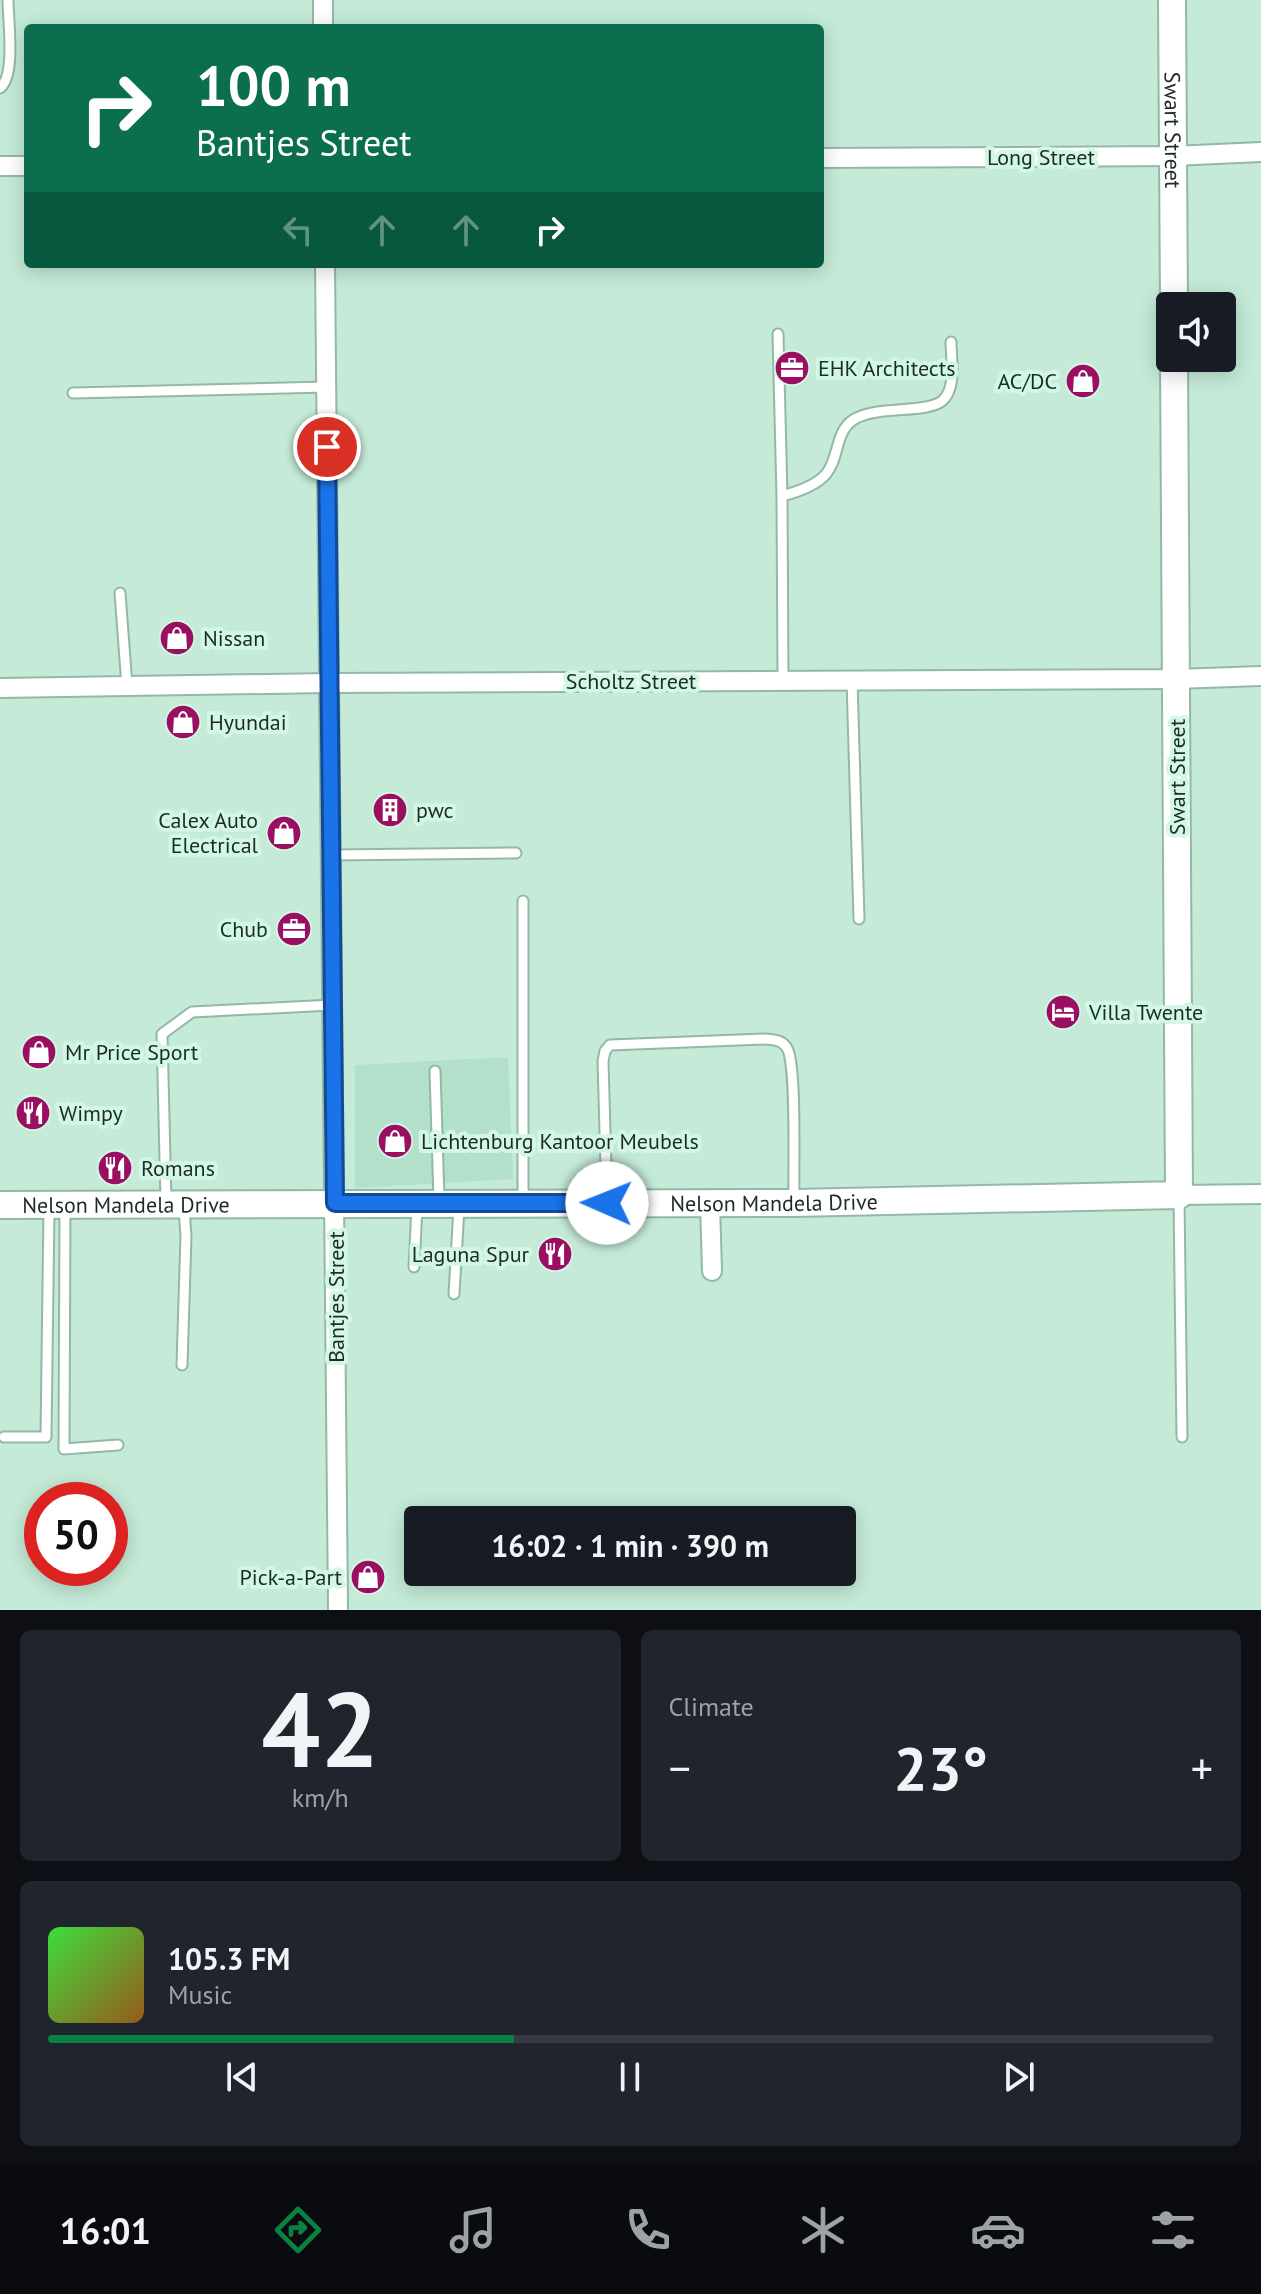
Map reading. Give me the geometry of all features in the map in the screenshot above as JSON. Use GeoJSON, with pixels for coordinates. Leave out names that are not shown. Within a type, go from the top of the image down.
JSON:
{"type":"FeatureCollection","features":[{"type":"Feature","properties":{"kind":"main road","name":"Swart Street"},"geometry":{"type":"LineString","coordinates":[[1172,0],[1174,292]]}},
{"type":"Feature","properties":{"kind":"main road","name":"Swart Street"},"geometry":{"type":"LineString","coordinates":[[1174,372],[1179,1195]]}},
{"type":"Feature","properties":{"kind":"main road","name":"Nelson Mandela Drive"},"geometry":{"type":"LineString","coordinates":[[0,1205],[794,1203],[1179,1195]]}},
{"type":"Feature","properties":{"kind":"street"},"geometry":{"type":"LineString","coordinates":[[323,0],[323,24]]}},
{"type":"Feature","properties":{"kind":"street","name":"Long Street"},"geometry":{"type":"LineString","coordinates":[[824,158],[1173,156],[1261,152]]}},
{"type":"Feature","properties":{"kind":"street"},"geometry":{"type":"LineString","coordinates":[[0,166],[24,166]]}},
{"type":"Feature","properties":{"kind":"street","name":"Bantjes Street"},"geometry":{"type":"LineString","coordinates":[[325,268],[338,1610]]}},
{"type":"Feature","properties":{"kind":"street","name":"Scholtz Street"},"geometry":{"type":"LineString","coordinates":[[0,688],[1261,676]]}},
{"type":"Feature","properties":{"kind":"street","name":"Nelson Mandela Drive"},"geometry":{"type":"LineString","coordinates":[[1179,1195],[1261,1194]]}},
{"type":"Feature","properties":{"kind":"street"},"geometry":{"type":"LineString","coordinates":[[710,1203],[712,1271]]}},
{"type":"Feature","properties":{"kind":"lane"},"geometry":{"type":"LineString","coordinates":[[0,88],[7,83],[9,71],[8,0]]}},
{"type":"Feature","properties":{"kind":"lane"},"geometry":{"type":"LineString","coordinates":[[778,334],[783,680]]}},
{"type":"Feature","properties":{"kind":"lane"},"geometry":{"type":"LineString","coordinates":[[782,496],[799,491],[825,475],[844,430],[856,418],[904,408],[922,408],[944,400],[951,381],[951,342]]}},
{"type":"Feature","properties":{"kind":"lane"},"geometry":{"type":"LineString","coordinates":[[73,393],[326,387]]}},
{"type":"Feature","properties":{"kind":"lane"},"geometry":{"type":"LineString","coordinates":[[120,593],[127,686]]}},
{"type":"Feature","properties":{"kind":"lane"},"geometry":{"type":"LineString","coordinates":[[852,680],[859,919]]}},
{"type":"Feature","properties":{"kind":"lane"},"geometry":{"type":"LineString","coordinates":[[332,855],[516,853]]}},
{"type":"Feature","properties":{"kind":"lane"},"geometry":{"type":"LineString","coordinates":[[523,901],[523,1203]]}},
{"type":"Feature","properties":{"kind":"lane"},"geometry":{"type":"LineString","coordinates":[[182,1365],[186,1236],[175,1204],[162,1034],[192,1012],[332,1005]]}},
{"type":"Feature","properties":{"kind":"lane"},"geometry":{"type":"LineString","coordinates":[[607,1203],[603,1061],[610,1045],[766,1039],[778,1040],[790,1053],[794,1203]]}},
{"type":"Feature","properties":{"kind":"lane"},"geometry":{"type":"LineString","coordinates":[[435,1071],[438,1203],[454,1294]]}},
{"type":"Feature","properties":{"kind":"lane"},"geometry":{"type":"LineString","coordinates":[[1179,1195],[1182,1437]]}},
{"type":"Feature","properties":{"kind":"lane"},"geometry":{"type":"LineString","coordinates":[[414,1267],[438,1203]]}},
{"type":"Feature","properties":{"kind":"lane"},"geometry":{"type":"LineString","coordinates":[[4,1437],[46,1437],[57,1204]]}},
{"type":"Feature","properties":{"kind":"lane"},"geometry":{"type":"LineString","coordinates":[[57,1204],[64,1449],[118,1445]]}},
{"type":"Feature","properties":{"kind":"shaded area"},"geometry":{"type":"Polygon","coordinates":[[[508,1057],[513,1179],[355,1188],[355,1065],[508,1057]]]}},
{"type":"Feature","properties":{"kind":"place","name":"EHK Architects"},"geometry":{"type":"Point","coordinates":[792,368]}},
{"type":"Feature","properties":{"kind":"place","name":"AC/DC"},"geometry":{"type":"Point","coordinates":[1083,381]}},
{"type":"Feature","properties":{"kind":"place","name":"Nissan"},"geometry":{"type":"Point","coordinates":[177,638]}},
{"type":"Feature","properties":{"kind":"place","name":"Hyundai"},"geometry":{"type":"Point","coordinates":[183,722]}},
{"type":"Feature","properties":{"kind":"place","name":"pwc"},"geometry":{"type":"Point","coordinates":[390,810]}},
{"type":"Feature","properties":{"kind":"place","name":"Calex Auto Electrical"},"geometry":{"type":"Point","coordinates":[284,833]}},
{"type":"Feature","properties":{"kind":"place","name":"Chub"},"geometry":{"type":"Point","coordinates":[294,929]}},
{"type":"Feature","properties":{"kind":"place","name":"Villa Twente"},"geometry":{"type":"Point","coordinates":[1063,1012]}},
{"type":"Feature","properties":{"kind":"place","name":"Mr Price Sport"},"geometry":{"type":"Point","coordinates":[39,1052]}},
{"type":"Feature","properties":{"kind":"place","name":"Wimpy"},"geometry":{"type":"Point","coordinates":[33,1113]}},
{"type":"Feature","properties":{"kind":"place","name":"Lichtenburg Kantoor Meubels"},"geometry":{"type":"Point","coordinates":[395,1141]}},
{"type":"Feature","properties":{"kind":"place","name":"Romans"},"geometry":{"type":"Point","coordinates":[115,1168]}},
{"type":"Feature","properties":{"kind":"place","name":"Laguna Spur"},"geometry":{"type":"Point","coordinates":[555,1254]}},
{"type":"Feature","properties":{"kind":"place","name":"Pick-a-Part"},"geometry":{"type":"Point","coordinates":[368,1577]}},
{"type":"Feature","properties":{"kind":"route"},"geometry":{"type":"LineString","coordinates":[[327,447],[335,1203],[607,1203]]}}]}
